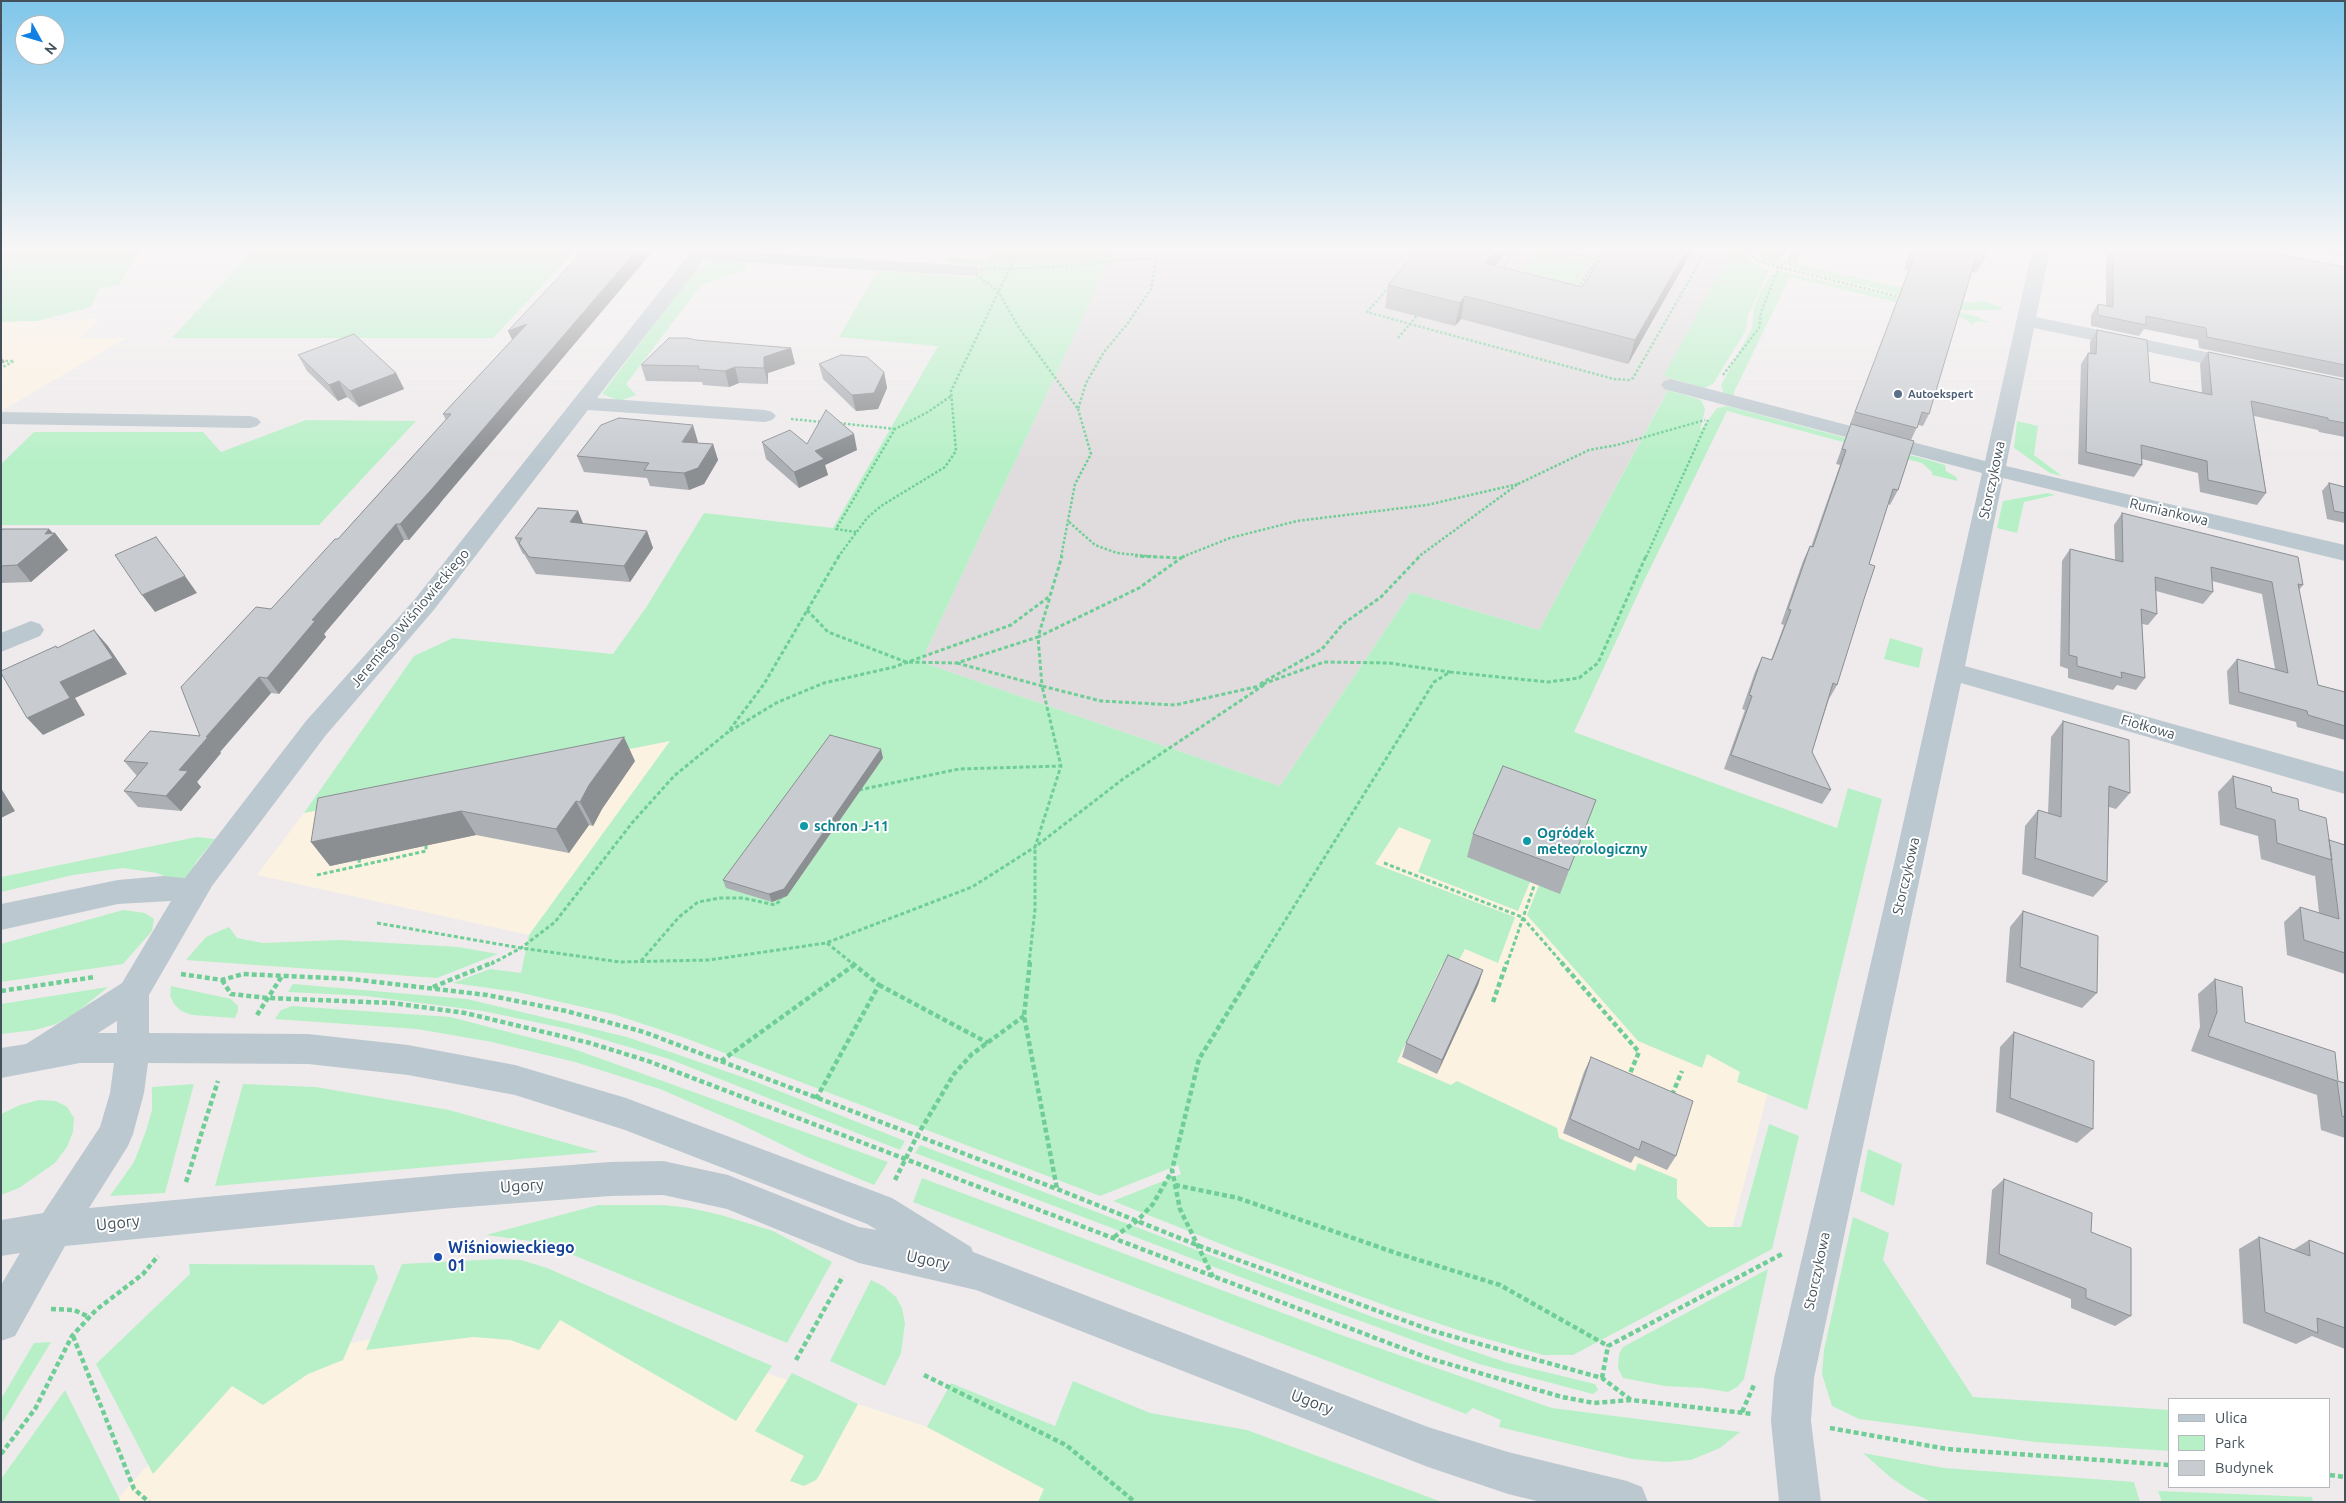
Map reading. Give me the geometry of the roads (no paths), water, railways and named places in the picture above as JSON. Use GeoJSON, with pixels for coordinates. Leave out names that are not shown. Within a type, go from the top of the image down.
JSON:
{"type":"FeatureCollection","features":[{"type":"Feature","properties":{"kind":"street","name":"Jeremiego Wiśniowieckiego"},"geometry":{"type":"LineString","coordinates":[[1,1322],[54,1230],[116,1134],[127,1094],[133,1050],[134,994],[202,877],[316,728],[424,605],[646,321]]}},
{"type":"Feature","properties":{"kind":"street","name":"Storczykowa"},"geometry":{"type":"LineString","coordinates":[[1800,1502],[1791,1421],[1794,1378],[1951,671],[2026,321]]}},
{"type":"Feature","properties":{"kind":"street"},"geometry":{"type":"LineString","coordinates":[[2027,321],[2258,368]]}},
{"type":"Feature","properties":{"kind":"street","name":"Rumiankowa"},"geometry":{"type":"LineString","coordinates":[[1671,386],[1994,469],[2345,553]]}},
{"type":"Feature","properties":{"kind":"street"},"geometry":{"type":"LineString","coordinates":[[582,403],[765,416]]}},
{"type":"Feature","properties":{"kind":"street"},"geometry":{"type":"LineString","coordinates":[[1,418],[250,422]]}},
{"type":"Feature","properties":{"kind":"street"},"geometry":{"type":"LineString","coordinates":[[1,642],[31,630]]}},
{"type":"Feature","properties":{"kind":"street","name":"Fiołkowa"},"geometry":{"type":"LineString","coordinates":[[1951,671],[2345,783]]}},
{"type":"Feature","properties":{"kind":"street"},"geometry":{"type":"LineString","coordinates":[[1,917],[118,892],[163,888],[193,891]]}},
{"type":"Feature","properties":{"kind":"street","name":"Jeremiego Wiśniowieckiego"},"geometry":{"type":"LineString","coordinates":[[1,1077],[17,1060],[134,994]]}},
{"type":"Feature","properties":{"kind":"street","name":"Ugory"},"geometry":{"type":"LineString","coordinates":[[17,1060],[80,1048],[133,1050],[308,1049],[408,1060],[515,1080],[626,1114],[879,1211],[976,1271]]}},
{"type":"Feature","properties":{"kind":"street","name":"Ugory"},"geometry":{"type":"LineString","coordinates":[[1,1238],[54,1230],[173,1217],[453,1191],[610,1179],[663,1178],[728,1192],[859,1245],[976,1271],[1428,1447],[1508,1473],[1627,1502]]}},
{"type":"Feature","properties":{"kind":"place","name":"Autoekspert"},"geometry":{"type":"Point","coordinates":[1898,394]}},
{"type":"Feature","properties":{"kind":"place","name":"schron J-11"},"geometry":{"type":"Point","coordinates":[804,826]}},
{"type":"Feature","properties":{"kind":"place","name":"Ogródek meteorologiczny"},"geometry":{"type":"Point","coordinates":[1527,841]}},
{"type":"Feature","properties":{"kind":"place","name":"Wiśniowieckiego 01"},"geometry":{"type":"Point","coordinates":[438,1257]}}]}
